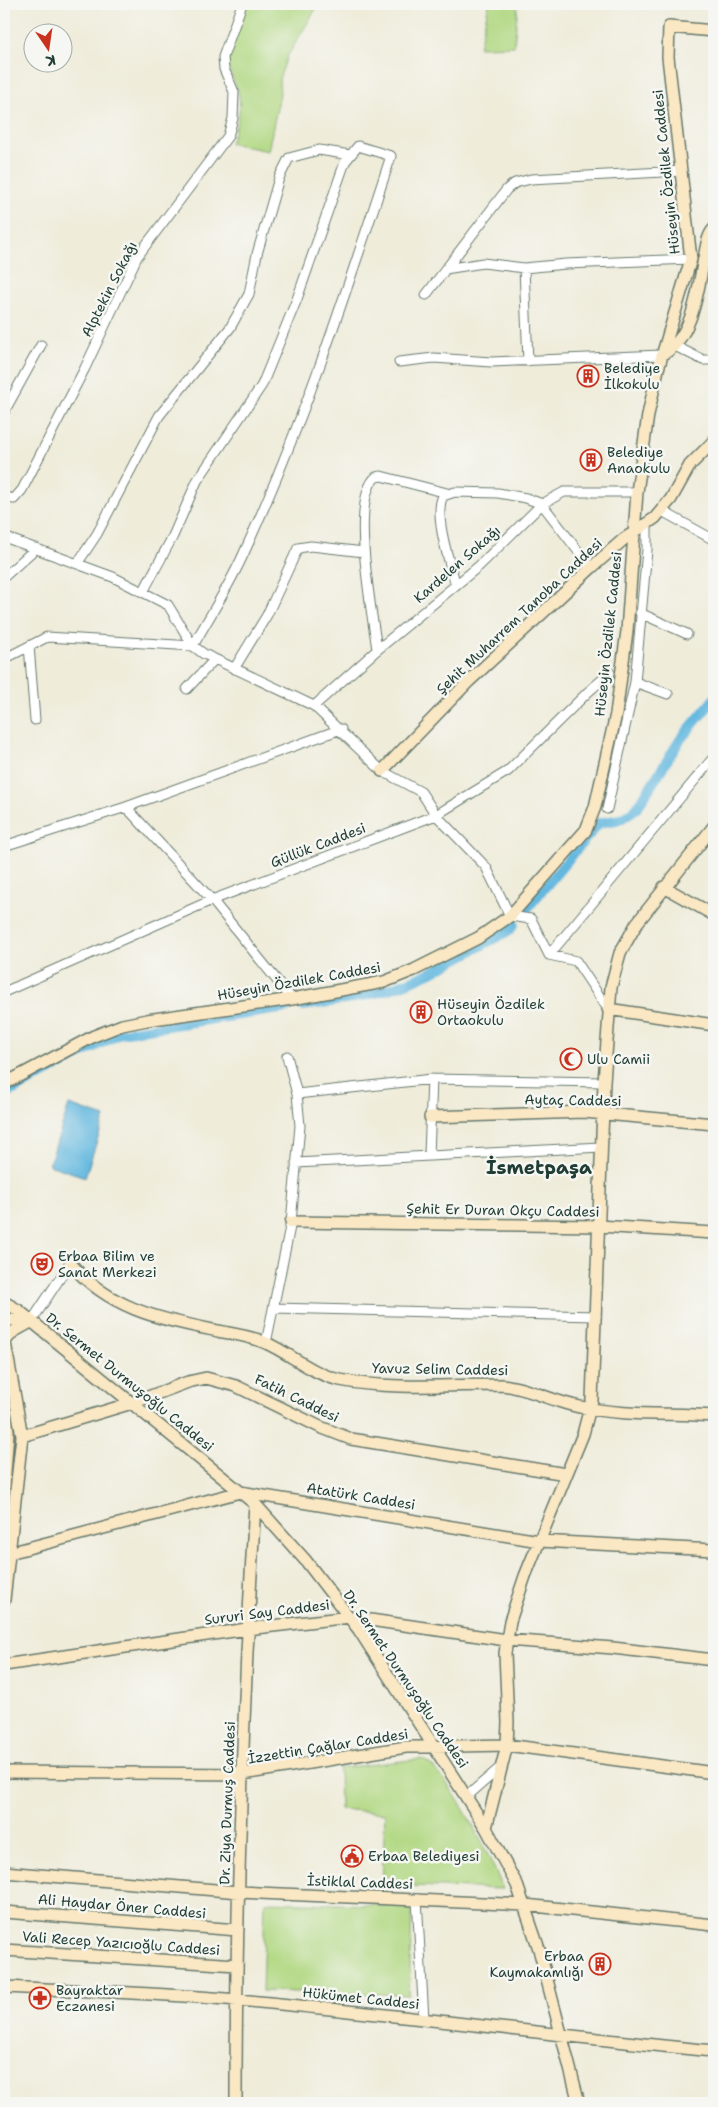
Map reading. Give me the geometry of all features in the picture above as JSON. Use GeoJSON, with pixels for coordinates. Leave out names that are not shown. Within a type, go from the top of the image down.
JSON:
{"type":"FeatureCollection","features":[{"type":"Feature","properties":{"kind":"street","name":"Alptekin Sokağı"},"geometry":{"type":"LineString","coordinates":[[4,497],[14,499],[22,490],[85,368],[137,257],[228,136],[233,118],[234,92],[224,69],[223,57],[242,4]]}},
{"type":"Feature","properties":{"kind":"street","name":"Hüseyin Özdilek Caddesi"},"geometry":{"type":"LineString","coordinates":[[4,1084],[94,1036],[122,1025],[292,1000],[398,978],[442,957],[510,916],[586,830],[592,818],[608,754],[618,698],[627,631],[634,531],[648,415],[662,355],[691,259],[668,57],[669,27],[714,31]]}},
{"type":"Feature","properties":{"kind":"street"},"geometry":{"type":"LineString","coordinates":[[142,592],[173,536],[197,481],[262,385],[297,299],[345,162],[358,146],[391,156],[337,321],[293,438],[243,555],[193,646]]}},
{"type":"Feature","properties":{"kind":"street"},"geometry":{"type":"LineString","coordinates":[[77,564],[97,534],[159,416],[230,328],[249,294],[257,254],[279,178],[289,158],[319,150],[350,155]]}},
{"type":"Feature","properties":{"kind":"street"},"geometry":{"type":"LineString","coordinates":[[426,295],[497,201],[515,183],[531,178],[682,171]]}},
{"type":"Feature","properties":{"kind":"street"},"geometry":{"type":"LineString","coordinates":[[399,362],[434,358],[491,362],[662,355],[675,346],[690,316],[707,246],[714,229]]}},
{"type":"Feature","properties":{"kind":"street"},"geometry":{"type":"LineString","coordinates":[[445,269],[483,263],[524,268],[566,264],[691,259]]}},
{"type":"Feature","properties":{"kind":"street"},"geometry":{"type":"LineString","coordinates":[[524,268],[528,361]]}},
{"type":"Feature","properties":{"kind":"street"},"geometry":{"type":"LineString","coordinates":[[4,412],[41,345]]}},
{"type":"Feature","properties":{"kind":"street"},"geometry":{"type":"LineString","coordinates":[[675,346],[703,360],[714,360]]}},
{"type":"Feature","properties":{"kind":"street","name":"Şehit Muharrem Tanoba Caddesi"},"geometry":{"type":"LineString","coordinates":[[382,771],[463,687],[591,568],[634,531],[647,524],[662,511],[690,465],[714,441]]}},
{"type":"Feature","properties":{"kind":"street"},"geometry":{"type":"LineString","coordinates":[[377,650],[364,552],[364,505],[370,484],[376,477],[447,493],[498,493],[526,498],[542,504],[591,568]]}},
{"type":"Feature","properties":{"kind":"street","name":"Kardelen Sokağı"},"geometry":{"type":"LineString","coordinates":[[314,706],[377,650],[492,554],[542,504],[564,492],[638,492]]}},
{"type":"Feature","properties":{"kind":"street"},"geometry":{"type":"LineString","coordinates":[[447,493],[440,501],[447,553],[456,585]]}},
{"type":"Feature","properties":{"kind":"street"},"geometry":{"type":"LineString","coordinates":[[662,511],[714,540]]}},
{"type":"Feature","properties":{"kind":"street","name":"Hüseyin Özdilek Caddesi"},"geometry":{"type":"LineString","coordinates":[[608,809],[635,682],[647,550],[647,524]]}},
{"type":"Feature","properties":{"kind":"street"},"geometry":{"type":"LineString","coordinates":[[4,537],[113,577],[168,605],[193,646],[214,660],[314,706],[382,771],[420,792],[436,815],[486,867],[510,916],[531,920],[549,955],[576,962],[608,1009],[714,1025]]}},
{"type":"Feature","properties":{"kind":"street"},"geometry":{"type":"LineString","coordinates":[[234,669],[267,614],[298,548],[311,546],[364,552]]}},
{"type":"Feature","properties":{"kind":"street"},"geometry":{"type":"LineString","coordinates":[[4,577],[36,548]]}},
{"type":"Feature","properties":{"kind":"street"},"geometry":{"type":"LineString","coordinates":[[640,613],[687,634]]}},
{"type":"Feature","properties":{"kind":"street"},"geometry":{"type":"LineString","coordinates":[[4,659],[47,637],[193,646]]}},
{"type":"Feature","properties":{"kind":"street"},"geometry":{"type":"LineString","coordinates":[[29,646],[35,720]]}},
{"type":"Feature","properties":{"kind":"street"},"geometry":{"type":"LineString","coordinates":[[187,689],[214,660]]}},
{"type":"Feature","properties":{"kind":"street","name":"Güllük Caddesi"},"geometry":{"type":"LineString","coordinates":[[4,992],[212,900],[436,815],[508,771],[610,673]]}},
{"type":"Feature","properties":{"kind":"street"},"geometry":{"type":"LineString","coordinates":[[635,682],[668,694]]}},
{"type":"Feature","properties":{"kind":"street"},"geometry":{"type":"LineString","coordinates":[[4,846],[126,807],[341,730]]}},
{"type":"Feature","properties":{"kind":"street"},"geometry":{"type":"LineString","coordinates":[[549,955],[714,756]]}},
{"type":"Feature","properties":{"kind":"street"},"geometry":{"type":"LineString","coordinates":[[126,807],[212,900],[292,1000]]}},
{"type":"Feature","properties":{"kind":"street"},"geometry":{"type":"LineString","coordinates":[[486,1828],[507,1745],[506,1640],[525,1576],[590,1409],[594,1381],[598,1226],[608,1009],[620,953],[637,923],[714,826]]}},
{"type":"Feature","properties":{"kind":"street"},"geometry":{"type":"LineString","coordinates":[[664,888],[714,915]]}},
{"type":"Feature","properties":{"kind":"street"},"geometry":{"type":"LineString","coordinates":[[266,1343],[290,1222],[300,1126],[297,1094],[287,1056]]}},
{"type":"Feature","properties":{"kind":"street"},"geometry":{"type":"LineString","coordinates":[[297,1094],[432,1079],[604,1082]]}},
{"type":"Feature","properties":{"kind":"street"},"geometry":{"type":"LineString","coordinates":[[429,1155],[432,1079]]}},
{"type":"Feature","properties":{"kind":"street","name":"Aytaç Caddesi"},"geometry":{"type":"LineString","coordinates":[[430,1117],[560,1112],[714,1124]]}},
{"type":"Feature","properties":{"kind":"street"},"geometry":{"type":"LineString","coordinates":[[296,1163],[601,1147]]}},
{"type":"Feature","properties":{"kind":"street","name":"Şehit Er Duran Okçu Caddesi"},"geometry":{"type":"LineString","coordinates":[[290,1222],[598,1226],[714,1233]]}},
{"type":"Feature","properties":{"kind":"street"},"geometry":{"type":"LineString","coordinates":[[30,1322],[70,1264]]}},
{"type":"Feature","properties":{"kind":"street","name":"Yavuz Selim Caddesi"},"geometry":{"type":"LineString","coordinates":[[70,1264],[95,1289],[140,1312],[266,1343],[313,1370],[342,1380],[422,1386],[515,1386],[564,1403],[590,1409],[714,1416]]}},
{"type":"Feature","properties":{"kind":"street","name":"Dr. Sermet Durmuşoğlu Caddesi"},"geometry":{"type":"LineString","coordinates":[[4,1302],[14,1307],[255,1504],[306,1561],[350,1617],[486,1828],[525,1904],[563,2037],[579,2103]]}},
{"type":"Feature","properties":{"kind":"street"},"geometry":{"type":"LineString","coordinates":[[274,1308],[596,1316]]}},
{"type":"Feature","properties":{"kind":"street","name":"Dr. Sermet Durmuşoğlu Caddesi"},"geometry":{"type":"LineString","coordinates":[[4,1318],[30,1322]]}},
{"type":"Feature","properties":{"kind":"street","name":"Dr. Sermet Durmuşoğlu Caddesi"},"geometry":{"type":"LineString","coordinates":[[4,1342],[13,1332],[30,1322]]}},
{"type":"Feature","properties":{"kind":"street"},"geometry":{"type":"LineString","coordinates":[[4,1337],[22,1436],[4,1600]]}},
{"type":"Feature","properties":{"kind":"street","name":"Fatih Caddesi"},"geometry":{"type":"LineString","coordinates":[[22,1436],[132,1403],[188,1382],[215,1379],[236,1386],[320,1427],[351,1439],[566,1474]]}},
{"type":"Feature","properties":{"kind":"street"},"geometry":{"type":"LineString","coordinates":[[4,1402],[6,1444],[4,1487]]}},
{"type":"Feature","properties":{"kind":"street","name":"Atatürk Caddesi"},"geometry":{"type":"LineString","coordinates":[[9,1553],[240,1492],[539,1541],[714,1550]]}},
{"type":"Feature","properties":{"kind":"street","name":"Dr. Ziya Durmuş Caddesi"},"geometry":{"type":"LineString","coordinates":[[236,2103],[239,1892],[248,1629],[255,1504]]}},
{"type":"Feature","properties":{"kind":"street","name":"Sururi Say Caddesi"},"geometry":{"type":"LineString","coordinates":[[4,1665],[248,1629],[350,1617],[506,1640],[613,1648],[714,1660]]}},
{"type":"Feature","properties":{"kind":"street","name":"İzzettin Çağlar Caddesi"},"geometry":{"type":"LineString","coordinates":[[4,1772],[243,1774],[348,1756],[432,1745],[507,1745],[714,1773]]}},
{"type":"Feature","properties":{"kind":"street"},"geometry":{"type":"LineString","coordinates":[[466,1797],[502,1766]]}},
{"type":"Feature","properties":{"kind":"street","name":"İstiklal Caddesi"},"geometry":{"type":"LineString","coordinates":[[4,1872],[239,1892],[525,1904],[714,1925]]}},
{"type":"Feature","properties":{"kind":"street"},"geometry":{"type":"LineString","coordinates":[[417,1899],[424,2019]]}},
{"type":"Feature","properties":{"kind":"street","name":"Ali Haydar Öner Caddesi"},"geometry":{"type":"LineString","coordinates":[[4,1912],[238,1930]]}},
{"type":"Feature","properties":{"kind":"street","name":"Vali Recep Yazıcıoğlu Caddesi"},"geometry":{"type":"LineString","coordinates":[[4,1950],[237,1965]]}},
{"type":"Feature","properties":{"kind":"street","name":"Hükümet Caddesi"},"geometry":{"type":"LineString","coordinates":[[4,1987],[236,2000],[424,2019],[563,2037],[714,2051]]}},
{"type":"Feature","properties":{"kind":"green space"},"geometry":{"type":"Polygon","coordinates":[[[246,4],[319,4],[287,57],[279,79],[280,94],[268,151],[230,143],[240,104],[238,91],[229,71],[227,58],[232,37],[246,4]]]}},
{"type":"Feature","properties":{"kind":"green space"},"geometry":{"type":"Polygon","coordinates":[[[489,4],[518,4],[514,46],[479,47],[489,4]]]}},
{"type":"Feature","properties":{"kind":"green space"},"geometry":{"type":"Polygon","coordinates":[[[4,1369],[16,1443],[4,1552],[13,1445],[4,1369]]]}},
{"type":"Feature","properties":{"kind":"green space"},"geometry":{"type":"Polygon","coordinates":[[[421,1759],[432,1766],[456,1797],[480,1838],[503,1889],[382,1885],[385,1813],[340,1809],[339,1768],[421,1759]]]}},
{"type":"Feature","properties":{"kind":"green space"},"geometry":{"type":"Polygon","coordinates":[[[265,1902],[412,1906],[409,1995],[262,1991],[265,1902]]]}},
{"type":"Feature","properties":{"kind":"water"},"geometry":{"type":"Polygon","coordinates":[[[69,1105],[105,1117],[85,1177],[49,1165],[69,1105]]]}},
{"type":"Feature","properties":{"kind":"waterway"},"geometry":{"type":"LineString","coordinates":[[525,911],[599,823],[621,819],[637,808],[680,740],[714,699]]}},
{"type":"Feature","properties":{"kind":"waterway"},"geometry":{"type":"LineString","coordinates":[[303,1006],[362,996],[399,986],[463,956],[510,930],[514,924]]}},
{"type":"Feature","properties":{"kind":"waterway"},"geometry":{"type":"LineString","coordinates":[[4,1095],[120,1033],[287,1008]]}},
{"type":"Feature","properties":{"kind":"place","name":"Belediye İlkokulu"},"geometry":{"type":"Point","coordinates":[588,376]}},
{"type":"Feature","properties":{"kind":"place","name":"Belediye Anaokulu"},"geometry":{"type":"Point","coordinates":[591,460]}},
{"type":"Feature","properties":{"kind":"place","name":"Hüseyin Özdilek Ortaokulu"},"geometry":{"type":"Point","coordinates":[421,1012]}},
{"type":"Feature","properties":{"kind":"place","name":"Ulu Camii"},"geometry":{"type":"Point","coordinates":[571,1059]}},
{"type":"Feature","properties":{"kind":"place","name":"Erbaa Bilim ve Sanat Merkezi"},"geometry":{"type":"Point","coordinates":[42,1264]}},
{"type":"Feature","properties":{"kind":"place","name":"Erbaa Belediyesi"},"geometry":{"type":"Point","coordinates":[352,1856]}},
{"type":"Feature","properties":{"kind":"place","name":"Erbaa Kaymakamlığı"},"geometry":{"type":"Point","coordinates":[600,1964]}},
{"type":"Feature","properties":{"kind":"place","name":"Bayraktar Eczanesi"},"geometry":{"type":"Point","coordinates":[40,1998]}},
{"type":"Feature","properties":{"kind":"district","name":"İsmetpaşa"},"geometry":{"type":"Point","coordinates":[539,1167]}}]}
